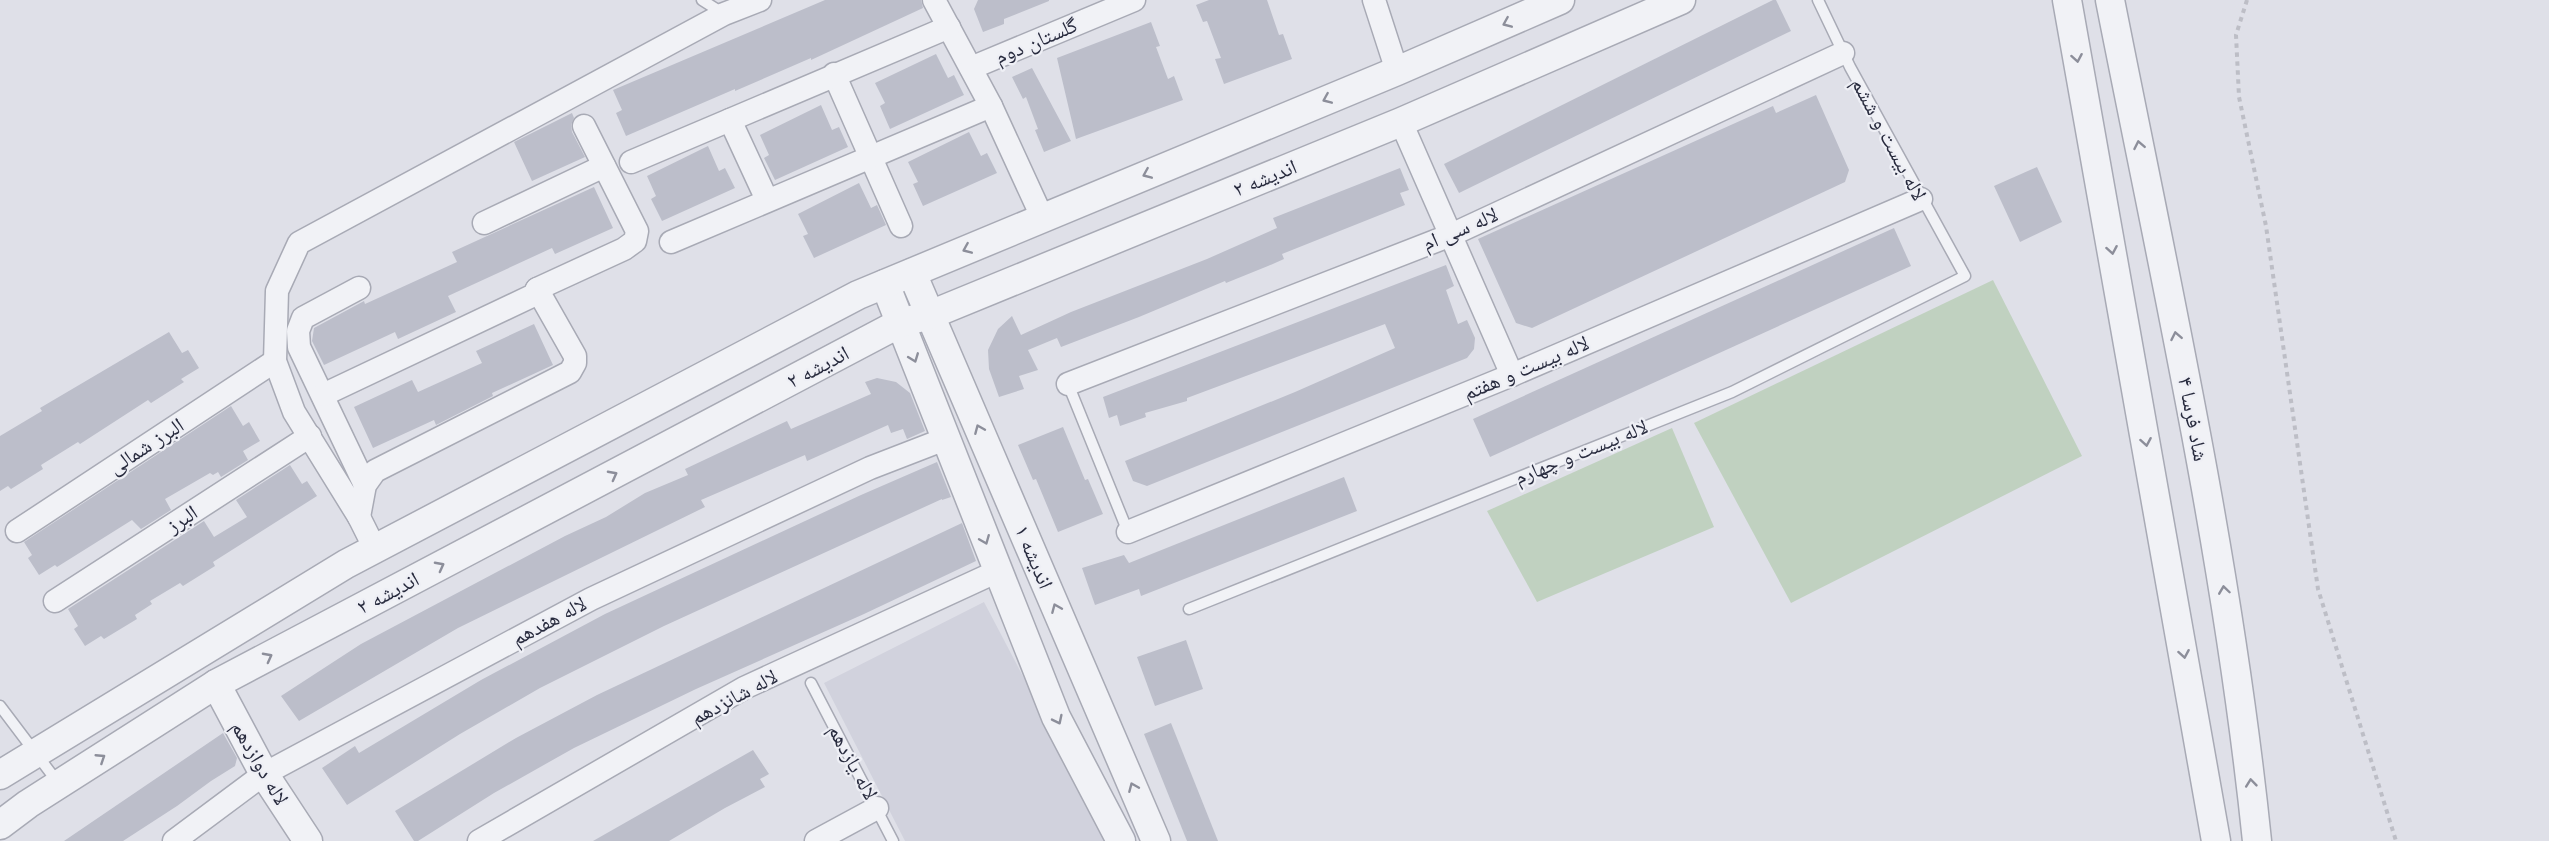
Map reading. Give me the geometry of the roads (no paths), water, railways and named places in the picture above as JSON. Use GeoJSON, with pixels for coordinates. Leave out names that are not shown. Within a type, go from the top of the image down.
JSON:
{"type":"FeatureCollection","features":[{"type":"Feature","properties":{"kind":"street"},"geometry":{"type":"LineString","coordinates":[[375,549],[359,517],[294,412],[274,361],[277,291],[300,243],[724,14],[760,0]]}},
{"type":"Feature","properties":{"kind":"street"},"geometry":{"type":"LineString","coordinates":[[934,0],[991,106],[1042,217]]}},
{"type":"Feature","properties":{"kind":"street","name":"گلستان دوم"},"geometry":{"type":"LineString","coordinates":[[971,68],[1134,0]]}},
{"type":"Feature","properties":{"kind":"street"},"geometry":{"type":"LineString","coordinates":[[1374,0],[1397,71]]}},
{"type":"Feature","properties":{"kind":"street"},"geometry":{"type":"LineString","coordinates":[[0,775],[346,564],[848,301],[1042,217],[1397,71],[1560,0]]}},
{"type":"Feature","properties":{"kind":"street","name":"اندیشه ۲"},"geometry":{"type":"LineString","coordinates":[[0,825],[59,784],[216,684],[900,323],[930,315],[1401,122],[1681,0]]}},
{"type":"Feature","properties":{"kind":"street"},"geometry":{"type":"LineString","coordinates":[[2067,0],[2216,841]]}},
{"type":"Feature","properties":{"kind":"street","name":"شاد فرسا ۴"},"geometry":{"type":"LineString","coordinates":[[2110,0],[2218,549],[2247,749],[2257,841]]}},
{"type":"Feature","properties":{"kind":"street"},"geometry":{"type":"LineString","coordinates":[[630,162],[949,27]]}},
{"type":"Feature","properties":{"kind":"street","name":"لاله سی ام"},"geometry":{"type":"LineString","coordinates":[[1068,384],[1450,235],[1843,53]]}},
{"type":"Feature","properties":{"kind":"street"},"geometry":{"type":"LineString","coordinates":[[834,74],[902,226]]}},
{"type":"Feature","properties":{"kind":"street"},"geometry":{"type":"LineString","coordinates":[[671,242],[991,106]]}},
{"type":"Feature","properties":{"kind":"street"},"geometry":{"type":"LineString","coordinates":[[730,120],[767,200]]}},
{"type":"Feature","properties":{"kind":"street"},"geometry":{"type":"LineString","coordinates":[[1401,122],[1512,375]]}},
{"type":"Feature","properties":{"kind":"street"},"geometry":{"type":"LineString","coordinates":[[323,395],[534,295],[537,289],[624,249],[635,241],[637,231],[584,126]]}},
{"type":"Feature","properties":{"kind":"street"},"geometry":{"type":"LineString","coordinates":[[484,223],[604,166]]}},
{"type":"Feature","properties":{"kind":"street","name":"لاله بیست و هفتم"},"geometry":{"type":"LineString","coordinates":[[1128,532],[1512,375],[1921,199]]}},
{"type":"Feature","properties":{"kind":"street","name":"اندیشه ۱"},"geometry":{"type":"LineString","coordinates":[[912,273],[1156,841]]}},
{"type":"Feature","properties":{"kind":"street","name":"اندیشه ۱"},"geometry":{"type":"LineString","coordinates":[[885,284],[1056,717],[1121,841]]}},
{"type":"Feature","properties":{"kind":"street"},"geometry":{"type":"LineString","coordinates":[[359,288],[303,318],[298,331],[299,347],[365,484]]}},
{"type":"Feature","properties":{"kind":"street"},"geometry":{"type":"LineString","coordinates":[[359,517],[365,484],[375,471],[570,372],[575,363],[575,356],[537,289]]}},
{"type":"Feature","properties":{"kind":"street","name":"البرز شمالی"},"geometry":{"type":"LineString","coordinates":[[17,531],[274,361]]}},
{"type":"Feature","properties":{"kind":"street","name":"البرز"},"geometry":{"type":"LineString","coordinates":[[55,601],[310,436]]}},
{"type":"Feature","properties":{"kind":"street","name":"لاله هفدهم"},"geometry":{"type":"LineString","coordinates":[[174,841],[264,774],[591,599],[870,468],[945,439]]}},
{"type":"Feature","properties":{"kind":"street","name":"لاله شانزدهم"},"geometry":{"type":"LineString","coordinates":[[479,841],[744,688],[998,571]]}},
{"type":"Feature","properties":{"kind":"street","name":"لاله دوازدهم"},"geometry":{"type":"LineString","coordinates":[[216,684],[264,774],[308,841]]}},
{"type":"Feature","properties":{"kind":"street"},"geometry":{"type":"LineString","coordinates":[[816,841],[877,808]]}},
{"type":"Feature","properties":{"kind":"lane"},"geometry":{"type":"LineString","coordinates":[[702,0],[724,14]]}},
{"type":"Feature","properties":{"kind":"lane","name":"لاله بیست و ششم"},"geometry":{"type":"LineString","coordinates":[[1818,0],[1843,53],[1965,276]]}},
{"type":"Feature","properties":{"kind":"lane","name":"لاله بیست و چهارم"},"geometry":{"type":"LineString","coordinates":[[1189,609],[1732,392],[1965,276]]}},
{"type":"Feature","properties":{"kind":"lane"},"geometry":{"type":"LineString","coordinates":[[1068,384],[1128,532]]}},
{"type":"Feature","properties":{"kind":"lane","name":"لاله یازدهم"},"geometry":{"type":"LineString","coordinates":[[812,683],[893,841]]}},
{"type":"Feature","properties":{"kind":"lane"},"geometry":{"type":"LineString","coordinates":[[0,706],[59,784]]}}]}
